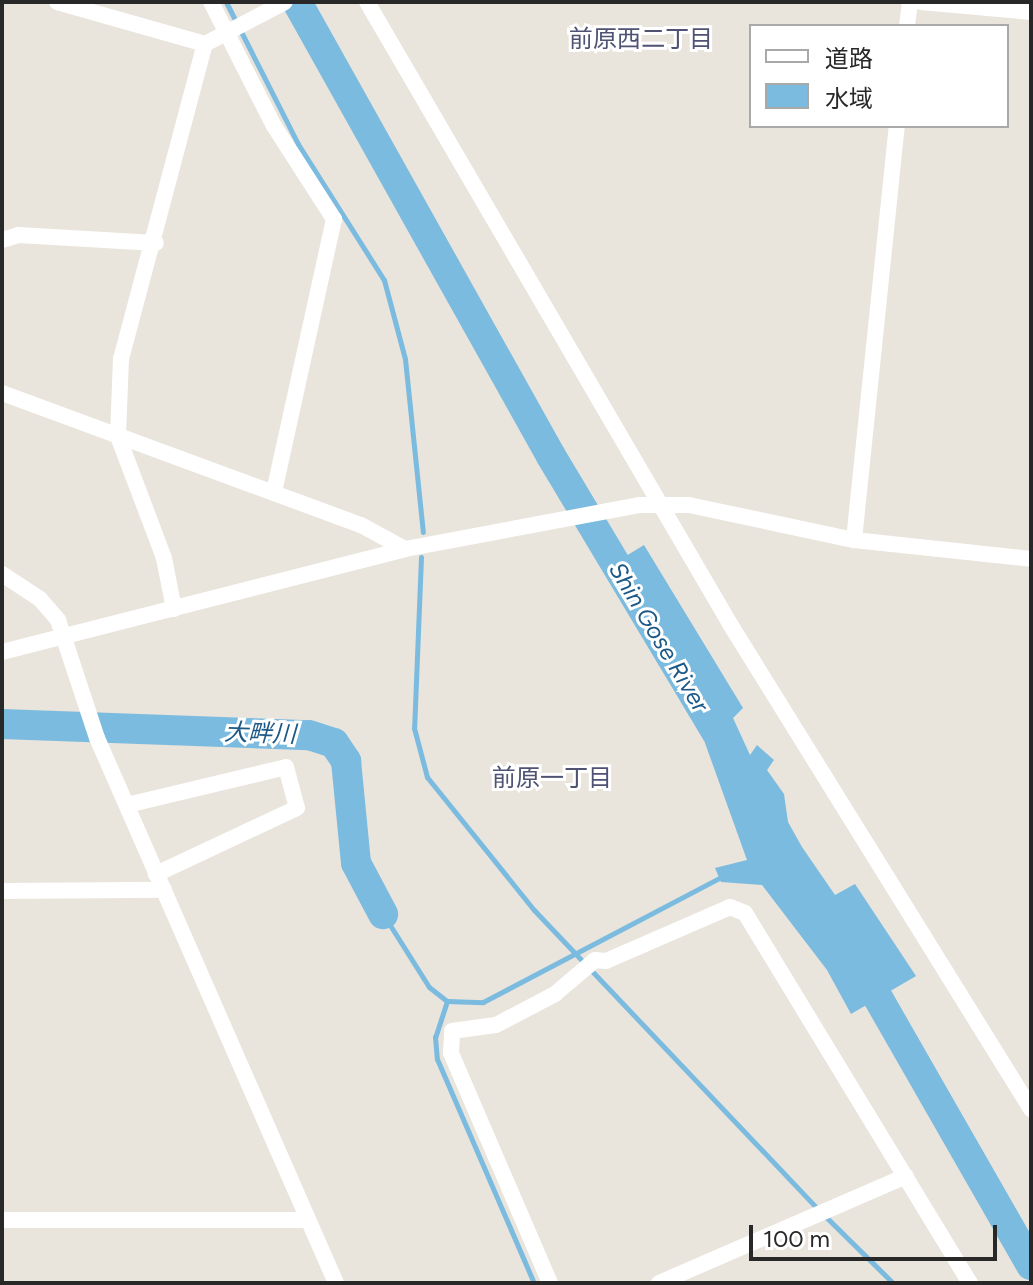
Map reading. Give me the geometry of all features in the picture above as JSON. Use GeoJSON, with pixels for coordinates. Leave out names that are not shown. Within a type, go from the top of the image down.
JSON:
{"type":"FeatureCollection","features":[{"type":"Feature","properties":{"kind":"street"},"geometry":{"type":"LineString","coordinates":[[57,2],[205,44],[285,2]]}},
{"type":"Feature","properties":{"kind":"street"},"geometry":{"type":"LineString","coordinates":[[211,2],[274,126],[334,219],[274,492]]}},
{"type":"Feature","properties":{"kind":"street"},"geometry":{"type":"LineString","coordinates":[[367,2],[661,503],[1031,1109]]}},
{"type":"Feature","properties":{"kind":"street"},"geometry":{"type":"LineString","coordinates":[[907,24],[910,2]]}},
{"type":"Feature","properties":{"kind":"street"},"geometry":{"type":"LineString","coordinates":[[921,2],[1031,12]]}},
{"type":"Feature","properties":{"kind":"street"},"geometry":{"type":"LineString","coordinates":[[174,609],[164,558],[118,436],[121,359],[156,243],[205,44]]}},
{"type":"Feature","properties":{"kind":"street"},"geometry":{"type":"LineString","coordinates":[[854,540],[897,128]]}},
{"type":"Feature","properties":{"kind":"street"},"geometry":{"type":"LineString","coordinates":[[2,240],[18,235],[156,243]]}},
{"type":"Feature","properties":{"kind":"street"},"geometry":{"type":"LineString","coordinates":[[2,393],[274,492],[405,549]]}},
{"type":"Feature","properties":{"kind":"street"},"geometry":{"type":"LineString","coordinates":[[2,652],[405,549],[535,522],[661,503],[735,512],[854,540],[1031,559]]}},
{"type":"Feature","properties":{"kind":"street"},"geometry":{"type":"LineString","coordinates":[[2,574],[49,607],[97,738],[336,1283]]}},
{"type":"Feature","properties":{"kind":"street"},"geometry":{"type":"LineString","coordinates":[[127,805],[286,767],[297,808],[156,874]]}},
{"type":"Feature","properties":{"kind":"street"},"geometry":{"type":"LineString","coordinates":[[2,891],[164,890]]}},
{"type":"Feature","properties":{"kind":"street"},"geometry":{"type":"LineString","coordinates":[[550,1283],[451,1053],[452,1031],[496,1025],[555,994],[595,960],[606,961],[730,907],[745,913],[970,1283]]}},
{"type":"Feature","properties":{"kind":"street"},"geometry":{"type":"LineString","coordinates":[[659,1283],[906,1176]]}},
{"type":"Feature","properties":{"kind":"street"},"geometry":{"type":"LineString","coordinates":[[2,1220],[308,1220]]}},
{"type":"Feature","properties":{"kind":"water"},"geometry":{"type":"Polygon","coordinates":[[[644,545],[743,708],[733,718],[750,755],[757,745],[774,760],[767,770],[784,794],[788,822],[802,847],[835,895],[855,884],[916,976],[851,1014],[827,970],[762,885],[721,882],[715,868],[747,860],[705,743],[718,723],[626,556],[644,545]]]}},
{"type":"Feature","properties":{"kind":"waterway"},"geometry":{"type":"LineString","coordinates":[[226,2],[298,144],[384,280],[405,359],[423,532]]}},
{"type":"Feature","properties":{"kind":"waterway","name":"Shin Gose River"},"geometry":{"type":"LineString","coordinates":[[297,2],[551,456],[735,763]]}},
{"type":"Feature","properties":{"kind":"waterway"},"geometry":{"type":"LineString","coordinates":[[421,557],[414,728],[427,777],[534,910],[818,1209]]}},
{"type":"Feature","properties":{"kind":"waterway","name":"大畔川"},"geometry":{"type":"LineString","coordinates":[[2,724],[309,735],[334,743],[346,761],[356,863],[383,914]]}},
{"type":"Feature","properties":{"kind":"waterway"},"geometry":{"type":"LineString","coordinates":[[383,914],[429,987],[447,1001],[483,1002],[725,875]]}},
{"type":"Feature","properties":{"kind":"waterway","name":"Shin Gose River"},"geometry":{"type":"LineString","coordinates":[[858,963],[1031,1265]]}},
{"type":"Feature","properties":{"kind":"waterway"},"geometry":{"type":"LineString","coordinates":[[447,1001],[435,1037],[437,1059],[534,1283]]}},
{"type":"Feature","properties":{"kind":"waterway"},"geometry":{"type":"LineString","coordinates":[[825,1216],[893,1283]]}},
{"type":"Feature","properties":{"kind":"district","name":"前原西二丁目"},"geometry":{"type":"Point","coordinates":[641,39]}},
{"type":"Feature","properties":{"kind":"district","name":"前原一丁目"},"geometry":{"type":"Point","coordinates":[552,778]}}]}
